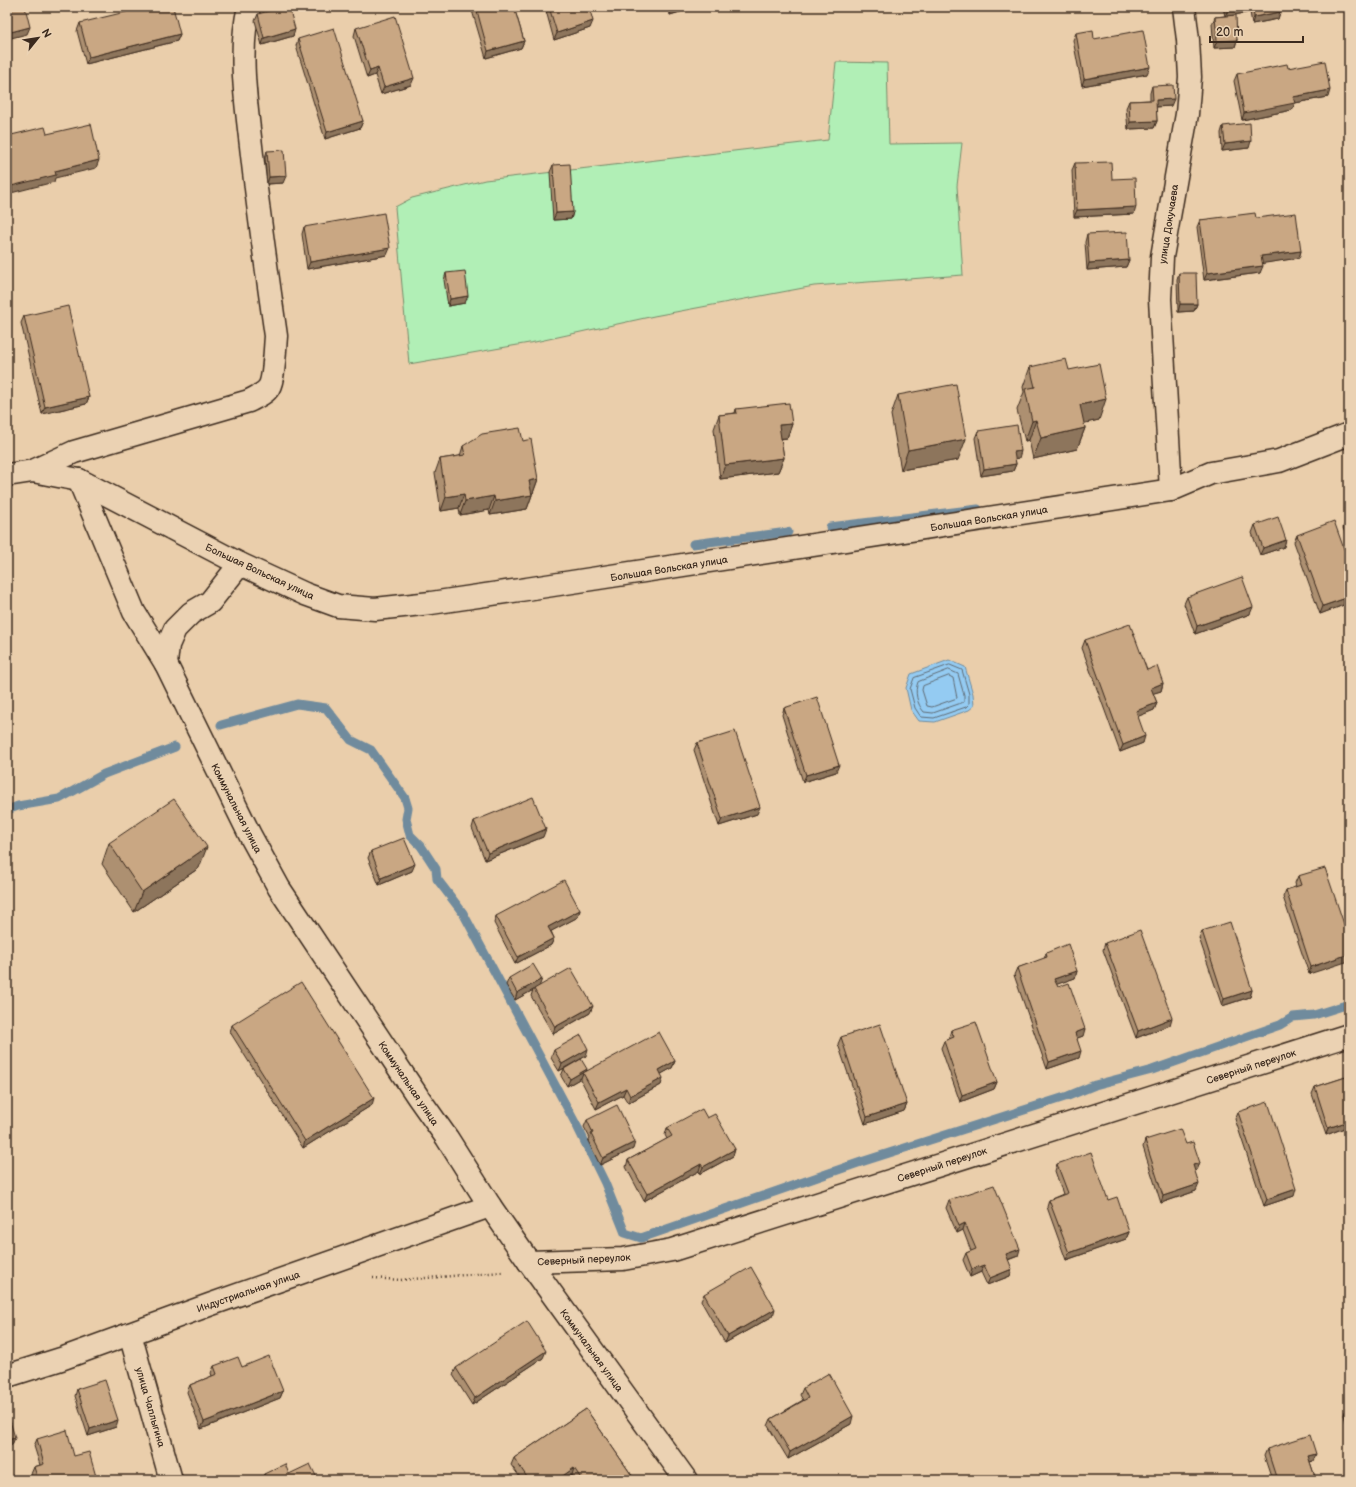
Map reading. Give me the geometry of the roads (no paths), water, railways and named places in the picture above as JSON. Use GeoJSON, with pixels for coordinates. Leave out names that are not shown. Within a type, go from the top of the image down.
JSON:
{"type":"FeatureCollection","features":[{"type":"Feature","properties":{"kind":"street"},"geometry":{"type":"LineString","coordinates":[[33,471],[74,452],[248,400],[262,394],[270,386],[275,360],[276,336],[255,186],[247,112],[244,64],[245,21],[249,7]]}},
{"type":"Feature","properties":{"kind":"street","name":"улица Докучаева"},"geometry":{"type":"LineString","coordinates":[[1171,490],[1160,299],[1162,257],[1187,114],[1190,77],[1184,7]]}},
{"type":"Feature","properties":{"kind":"street","name":"Большая Вольская улица"},"geometry":{"type":"LineString","coordinates":[[7,475],[33,471],[79,480],[240,564],[305,594],[338,606],[375,609],[520,590],[1171,490],[1211,473],[1279,461],[1349,434]]}},
{"type":"Feature","properties":{"kind":"street","name":"Коммунальная улица"},"geometry":{"type":"LineString","coordinates":[[79,480],[134,612],[166,664],[250,835],[279,888],[418,1097],[448,1138],[490,1206],[686,1480]]}},
{"type":"Feature","properties":{"kind":"street"},"geometry":{"type":"LineString","coordinates":[[166,664],[168,645],[175,629],[191,613],[210,602],[240,564]]}},
{"type":"Feature","properties":{"kind":"street","name":"Северный переулок"},"geometry":{"type":"LineString","coordinates":[[529,1262],[623,1259],[672,1250],[1349,1035]]}},
{"type":"Feature","properties":{"kind":"street","name":"Индустриальная улица"},"geometry":{"type":"LineString","coordinates":[[7,1376],[61,1359],[490,1206]]}},
{"type":"Feature","properties":{"kind":"street","name":"улица Чаплыгина"},"geometry":{"type":"LineString","coordinates":[[130,1334],[171,1480]]}},
{"type":"Feature","properties":{"kind":"water"},"geometry":{"type":"Polygon","coordinates":[[[949,660],[965,667],[973,694],[974,706],[969,710],[935,722],[919,721],[911,710],[906,688],[911,674],[949,660]]]}},
{"type":"Feature","properties":{"kind":"waterway"},"geometry":{"type":"LineString","coordinates":[[830,527],[978,509]]}},
{"type":"Feature","properties":{"kind":"waterway"},"geometry":{"type":"LineString","coordinates":[[693,544],[788,532]]}},
{"type":"Feature","properties":{"kind":"waterway"},"geometry":{"type":"LineString","coordinates":[[221,725],[297,704],[326,708],[351,740],[371,750],[405,798],[408,808],[406,819],[410,835],[421,846],[436,869],[437,879],[463,913],[578,1128],[605,1183],[625,1233],[641,1238],[861,1162],[1068,1096],[1095,1085],[1152,1070],[1280,1025],[1293,1017],[1314,1015],[1349,1004]]}},
{"type":"Feature","properties":{"kind":"waterway"},"geometry":{"type":"LineString","coordinates":[[7,810],[18,806],[59,799],[104,774],[175,747]]}}]}
